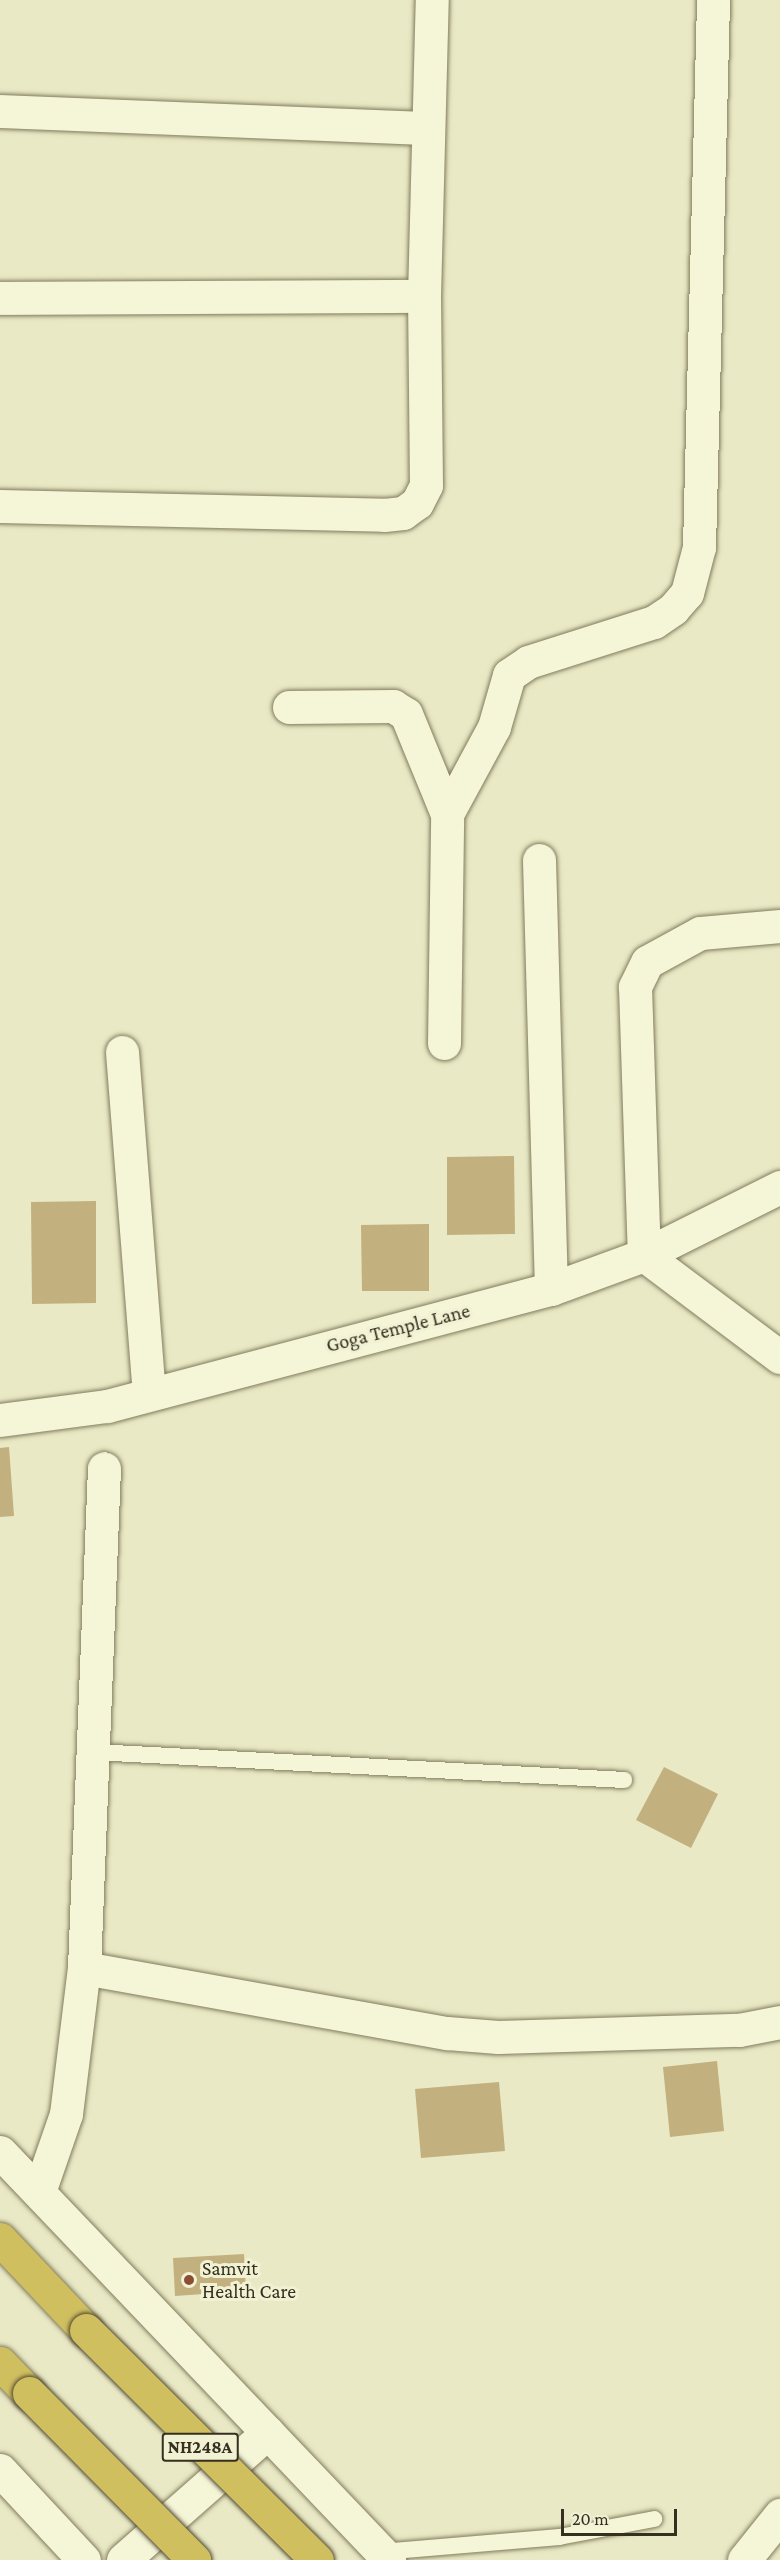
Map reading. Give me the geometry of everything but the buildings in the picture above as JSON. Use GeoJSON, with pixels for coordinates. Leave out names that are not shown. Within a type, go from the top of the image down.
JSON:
{"type":"FeatureCollection","features":[{"type":"Feature","properties":{"kind":"highway","name":"NH248A"},"geometry":{"type":"LineString","coordinates":[[0,2239],[86,2330],[317,2560]]}},
{"type":"Feature","properties":{"kind":"highway"},"geometry":{"type":"LineString","coordinates":[[0,2363],[194,2560]]}},
{"type":"Feature","properties":{"kind":"street"},"geometry":{"type":"LineString","coordinates":[[0,506],[403,513],[417,503],[426,485],[424,296],[432,0]]}},
{"type":"Feature","properties":{"kind":"street"},"geometry":{"type":"LineString","coordinates":[[447,814],[494,727],[509,675],[528,662],[654,621],[687,593],[699,548],[704,480],[713,0]]}},
{"type":"Feature","properties":{"kind":"street"},"geometry":{"type":"LineString","coordinates":[[0,111],[427,128]]}},
{"type":"Feature","properties":{"kind":"street"},"geometry":{"type":"LineString","coordinates":[[0,298],[424,296]]}},
{"type":"Feature","properties":{"kind":"street"},"geometry":{"type":"LineString","coordinates":[[289,706],[393,706],[409,721],[447,814],[444,1043]]}},
{"type":"Feature","properties":{"kind":"street"},"geometry":{"type":"LineString","coordinates":[[539,860],[551,1289]]}},
{"type":"Feature","properties":{"kind":"street"},"geometry":{"type":"LineString","coordinates":[[780,926],[700,933],[647,962],[635,987],[644,1255],[780,1357]]}},
{"type":"Feature","properties":{"kind":"street"},"geometry":{"type":"LineString","coordinates":[[122,1052],[149,1394]]}},
{"type":"Feature","properties":{"kind":"street","name":"Goga Temple Lane"},"geometry":{"type":"LineString","coordinates":[[0,1420],[107,1406],[551,1289],[644,1255],[780,1187]]}},
{"type":"Feature","properties":{"kind":"street"},"geometry":{"type":"LineString","coordinates":[[40,2189],[66,2114],[84,1968],[104,1468]]}},
{"type":"Feature","properties":{"kind":"street"},"geometry":{"type":"LineString","coordinates":[[84,1968],[467,2035],[739,2030],[780,2022]]}},
{"type":"Feature","properties":{"kind":"street"},"geometry":{"type":"LineString","coordinates":[[0,2152],[40,2189],[385,2556]]}},
{"type":"Feature","properties":{"kind":"street"},"geometry":{"type":"LineString","coordinates":[[123,2560],[268,2432]]}},
{"type":"Feature","properties":{"kind":"street"},"geometry":{"type":"LineString","coordinates":[[0,2470],[84,2560]]}},
{"type":"Feature","properties":{"kind":"street"},"geometry":{"type":"LineString","coordinates":[[744,2560],[780,2515]]}},
{"type":"Feature","properties":{"kind":"lane"},"geometry":{"type":"LineString","coordinates":[[94,1752],[624,1780]]}},
{"type":"Feature","properties":{"kind":"lane"},"geometry":{"type":"LineString","coordinates":[[385,2556],[559,2536],[654,2519]]}},
{"type":"Feature","properties":{"kind":"place","name":"Samvit Health Care"},"geometry":{"type":"Point","coordinates":[189,2280]}}]}
